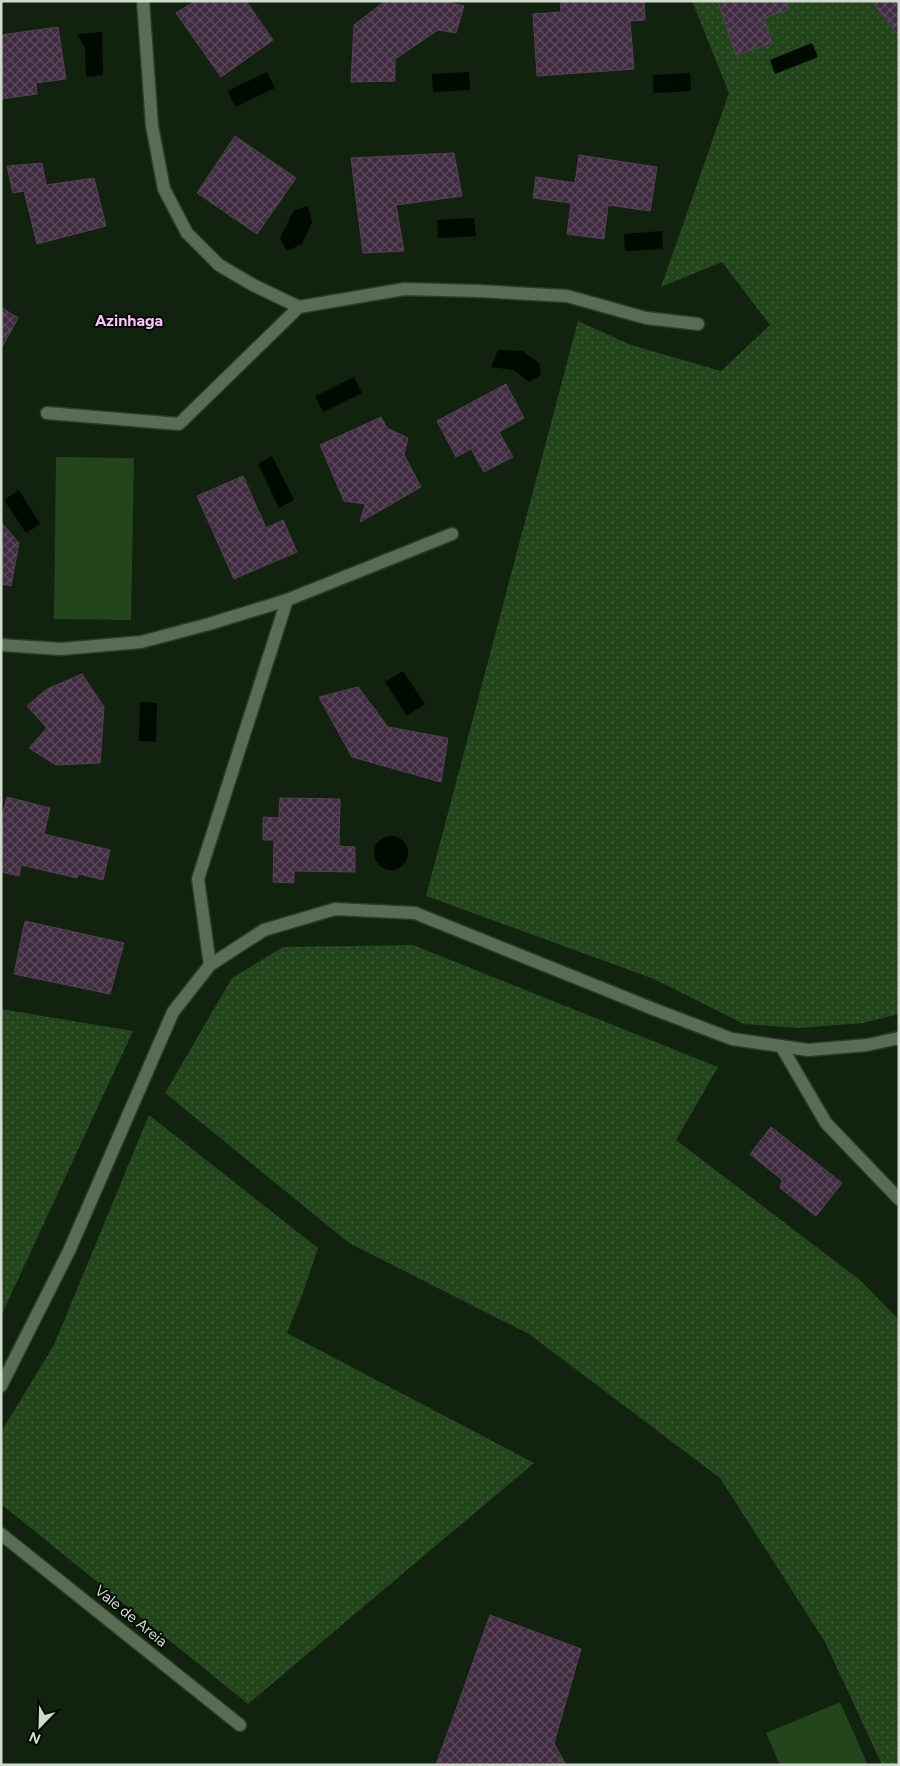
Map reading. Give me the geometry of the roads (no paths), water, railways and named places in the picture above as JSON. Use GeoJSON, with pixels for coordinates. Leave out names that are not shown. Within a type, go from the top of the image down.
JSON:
{"type":"FeatureCollection","features":[{"type":"Feature","properties":{"kind":"street"},"geometry":{"type":"LineString","coordinates":[[143,1],[152,126],[164,189],[187,233],[219,265],[253,285],[299,306],[404,289],[478,291],[567,296],[646,318],[698,324]]}},
{"type":"Feature","properties":{"kind":"street"},"geometry":{"type":"LineString","coordinates":[[47,413],[179,424],[299,306]]}},
{"type":"Feature","properties":{"kind":"street"},"geometry":{"type":"LineString","coordinates":[[1,645],[61,649],[141,642],[209,624],[286,600],[452,534]]}},
{"type":"Feature","properties":{"kind":"street"},"geometry":{"type":"LineString","coordinates":[[210,965],[198,879],[286,600]]}},
{"type":"Feature","properties":{"kind":"street"},"geometry":{"type":"LineString","coordinates":[[1,1386],[69,1251],[172,1012],[210,965],[264,930],[335,909],[415,913],[732,1039],[808,1050],[867,1045],[899,1038]]}},
{"type":"Feature","properties":{"kind":"street"},"geometry":{"type":"LineString","coordinates":[[781,1046],[826,1123],[899,1199]]}},
{"type":"Feature","properties":{"kind":"street","name":"Vale de Areia"},"geometry":{"type":"LineString","coordinates":[[1,1534],[240,1725]]}},
{"type":"Feature","properties":{"kind":"district","name":"Azinhaga"},"geometry":{"type":"Point","coordinates":[129,320]}}]}
